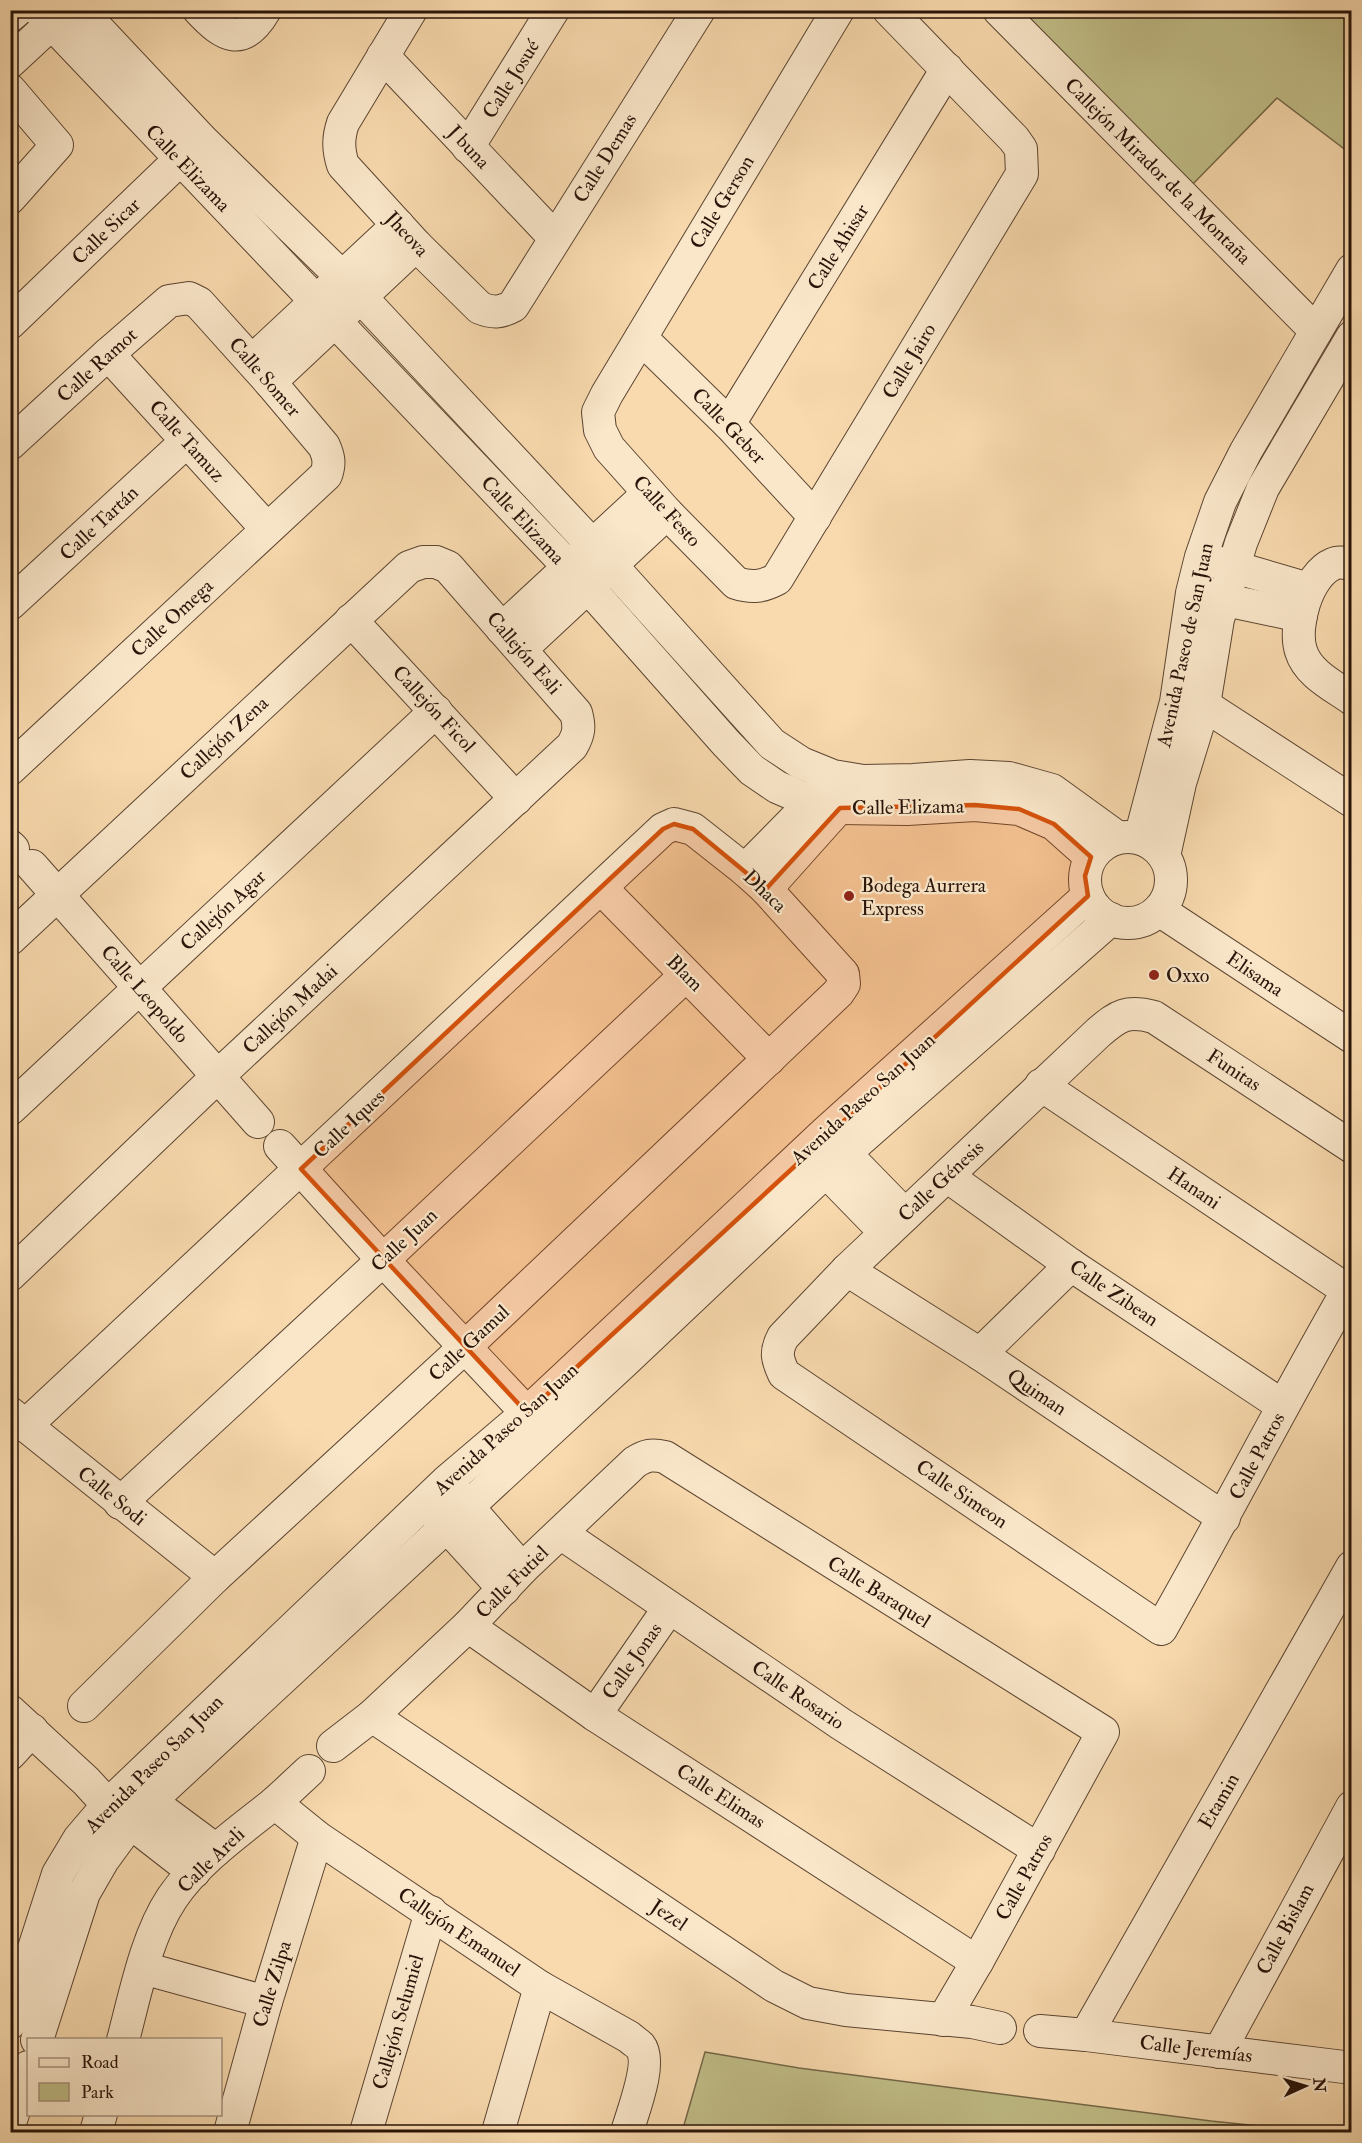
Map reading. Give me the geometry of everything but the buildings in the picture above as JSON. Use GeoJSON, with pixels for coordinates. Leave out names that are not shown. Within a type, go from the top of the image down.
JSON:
{"type":"FeatureCollection","features":[{"type":"Feature","properties":{"kind":"street"},"geometry":{"type":"LineString","coordinates":[[10,16],[17,10]]}},
{"type":"Feature","properties":{"kind":"street","name":"Calle Elizama"},"geometry":{"type":"LineString","coordinates":[[80,10],[191,150],[325,311],[578,577],[752,770],[777,787],[826,805],[907,809],[975,805],[1019,810],[1053,824],[1091,857]]}},
{"type":"Feature","properties":{"kind":"street"},"geometry":{"type":"LineString","coordinates":[[199,10],[216,28],[228,34],[243,34],[256,26],[265,10]]}},
{"type":"Feature","properties":{"kind":"street"},"geometry":{"type":"LineString","coordinates":[[384,56],[411,10]]}},
{"type":"Feature","properties":{"kind":"street","name":"Calle Josué"},"geometry":{"type":"LineString","coordinates":[[468,147],[553,10]]}},
{"type":"Feature","properties":{"kind":"street","name":"Calle Demas"},"geometry":{"type":"LineString","coordinates":[[513,306],[699,10]]}},
{"type":"Feature","properties":{"kind":"street","name":"Calle Gerson"},"geometry":{"type":"LineString","coordinates":[[607,394],[838,10]]}},
{"type":"Feature","properties":{"kind":"street"},"geometry":{"type":"LineString","coordinates":[[889,10],[947,69]]}},
{"type":"Feature","properties":{"kind":"street","name":"Callejón Mirador de la Montaña"},"geometry":{"type":"LineString","coordinates":[[999,10],[1316,331]]}},
{"type":"Feature","properties":{"kind":"street"},"geometry":{"type":"LineString","coordinates":[[10,62],[52,15]]}},
{"type":"Feature","properties":{"kind":"street","name":"Calle Elizama"},"geometry":{"type":"LineString","coordinates":[[52,15],[191,150],[352,287],[602,555],[772,744],[801,763],[848,778],[913,780],[970,776],[1009,778],[1052,790],[1128,837]]}},
{"type":"Feature","properties":{"kind":"street","name":"Jheova"},"geometry":{"type":"LineString","coordinates":[[384,56],[338,137],[343,165],[407,235],[480,308],[490,312],[502,312],[513,306]]}},
{"type":"Feature","properties":{"kind":"street","name":"J buna"},"geometry":{"type":"LineString","coordinates":[[384,56],[555,238]]}},
{"type":"Feature","properties":{"kind":"street","name":"Calle Jairo"},"geometry":{"type":"LineString","coordinates":[[777,579],[1022,174],[1021,149],[1014,139],[947,69]]}},
{"type":"Feature","properties":{"kind":"street","name":"Calle Ahisar"},"geometry":{"type":"LineString","coordinates":[[729,424],[947,69]]}},
{"type":"Feature","properties":{"kind":"street"},"geometry":{"type":"LineString","coordinates":[[10,90],[57,145],[10,198]]}},
{"type":"Feature","properties":{"kind":"street","name":"Calle Sicar"},"geometry":{"type":"LineString","coordinates":[[10,323],[191,150]]}},
{"type":"Feature","properties":{"kind":"street"},"geometry":{"type":"LineString","coordinates":[[261,371],[407,235]]}},
{"type":"Feature","properties":{"kind":"street","name":"Avenida Paseo de San Juan"},"geometry":{"type":"LineString","coordinates":[[1128,837],[1176,702],[1192,593],[1201,556],[1220,502],[1246,451],[1316,331],[1348,282]]}},
{"type":"Feature","properties":{"kind":"street","name":"Calle Ramot"},"geometry":{"type":"LineString","coordinates":[[10,444],[170,301],[181,297],[189,298]]}},
{"type":"Feature","properties":{"kind":"street","name":"Calle Somer"},"geometry":{"type":"LineString","coordinates":[[189,298],[199,303],[261,371],[324,446],[330,465]]}},
{"type":"Feature","properties":{"kind":"street","name":"Avenida Paseo de San Juan"},"geometry":{"type":"LineString","coordinates":[[1164,856],[1180,783],[1204,705],[1223,600],[1233,567],[1263,488],[1352,337]]}},
{"type":"Feature","properties":{"kind":"street","name":"Calle Geber"},"geometry":{"type":"LineString","coordinates":[[641,338],[729,424],[815,517]]}},
{"type":"Feature","properties":{"kind":"street","name":"Calle Tamuz"},"geometry":{"type":"LineString","coordinates":[[108,354],[267,529]]}},
{"type":"Feature","properties":{"kind":"street","name":"Calle Festo"},"geometry":{"type":"LineString","coordinates":[[607,394],[598,412],[600,430],[609,448],[658,503],[736,583],[749,587],[764,586],[777,579]]}},
{"type":"Feature","properties":{"kind":"street","name":"Calle Tartán"},"geometry":{"type":"LineString","coordinates":[[10,604],[187,441]]}},
{"type":"Feature","properties":{"kind":"street","name":"Calle Omega"},"geometry":{"type":"LineString","coordinates":[[10,769],[326,475],[330,465]]}},
{"type":"Feature","properties":{"kind":"street"},"geometry":{"type":"LineString","coordinates":[[512,639],[658,503]]}},
{"type":"Feature","properties":{"kind":"street"},"geometry":{"type":"LineString","coordinates":[[1201,556],[1233,567],[1303,614]]}},
{"type":"Feature","properties":{"kind":"street","name":"Callejón Zena"},"geometry":{"type":"LineString","coordinates":[[10,939],[409,567],[423,562],[436,562],[448,567]]}},
{"type":"Feature","properties":{"kind":"street"},"geometry":{"type":"LineString","coordinates":[[1352,564],[1342,562],[1332,564],[1324,571],[1303,614],[1301,651],[1315,672],[1352,699]]}},
{"type":"Feature","properties":{"kind":"street","name":"Callejón Esli"},"geometry":{"type":"LineString","coordinates":[[448,567],[576,713],[580,725],[579,735],[572,746]]}},
{"type":"Feature","properties":{"kind":"street"},"geometry":{"type":"LineString","coordinates":[[1192,593],[1303,614]]}},
{"type":"Feature","properties":{"kind":"street","name":"Callejón Ficol"},"geometry":{"type":"LineString","coordinates":[[351,620],[516,799]]}},
{"type":"Feature","properties":{"kind":"street"},"geometry":{"type":"LineString","coordinates":[[1204,705],[1352,801]]}},
{"type":"Feature","properties":{"kind":"street","name":"Callejón Agar"},"geometry":{"type":"LineString","coordinates":[[10,1109],[436,711]]}},
{"type":"Feature","properties":{"kind":"street","name":"Callejón Madai"},"geometry":{"type":"LineString","coordinates":[[10,1275],[218,1076],[572,746]]}},
{"type":"Feature","properties":{"kind":"street"},"geometry":{"type":"LineString","coordinates":[[755,880],[826,805],[848,778]]}},
{"type":"Feature","properties":{"kind":"street","name":"Dhaca"},"geometry":{"type":"LineString","coordinates":[[674,824],[693,829],[755,880],[843,974]]}},
{"type":"Feature","properties":{"kind":"street","name":"Calle Iques"},"geometry":{"type":"LineString","coordinates":[[18,1420],[301,1169],[663,830],[674,824]]}},
{"type":"Feature","properties":{"kind":"street"},"geometry":{"type":"LineString","coordinates":[[1128,837],[1158,848],[1164,856],[1171,878],[1166,900],[1149,918],[1123,923],[1111,919],[1101,914],[1088,896],[1085,876],[1091,857],[1107,842],[1128,837]]}},
{"type":"Feature","properties":{"kind":"street","name":"Calle Leopoldo"},"geometry":{"type":"LineString","coordinates":[[19,853],[258,1122]]}},
{"type":"Feature","properties":{"kind":"street","name":"Blam"},"geometry":{"type":"LineString","coordinates":[[601,888],[769,1059]]}},
{"type":"Feature","properties":{"kind":"street","name":"Avenida Paseo San Juan"},"geometry":{"type":"LineString","coordinates":[[10,2023],[58,1874],[79,1839],[129,1804],[456,1516],[625,1361],[825,1152],[1088,896]]}},
{"type":"Feature","properties":{"kind":"street","name":"Elisama"},"geometry":{"type":"LineString","coordinates":[[1159,910],[1352,1037]]}},
{"type":"Feature","properties":{"kind":"street","name":"Avenida Paseo San Juan"},"geometry":{"type":"LineString","coordinates":[[38,2038],[84,1893],[103,1860],[129,1804],[436,1492],[825,1152],[1111,919]]}},
{"type":"Feature","properties":{"kind":"street","name":"Calle Gamul"},"geometry":{"type":"LineString","coordinates":[[84,1706],[215,1577],[465,1347],[838,993],[844,984],[843,974]]}},
{"type":"Feature","properties":{"kind":"street","name":"Calle Juan"},"geometry":{"type":"LineString","coordinates":[[120,1503],[686,975]]}},
{"type":"Feature","properties":{"kind":"street","name":"Funitas"},"geometry":{"type":"LineString","coordinates":[[1112,1020],[1124,1014],[1138,1013],[1154,1017],[1352,1147]]}},
{"type":"Feature","properties":{"kind":"street","name":"Calle Génesis"},"geometry":{"type":"LineString","coordinates":[[777,1349],[783,1337],[847,1270],[1112,1020]]}},
{"type":"Feature","properties":{"kind":"street","name":"Hanani"},"geometry":{"type":"LineString","coordinates":[[1041,1085],[1349,1287]]}},
{"type":"Feature","properties":{"kind":"street"},"geometry":{"type":"LineString","coordinates":[[280,1146],[383,1260],[527,1413]]}},
{"type":"Feature","properties":{"kind":"street"},"geometry":{"type":"LineString","coordinates":[[825,1152],[895,1224]]}},
{"type":"Feature","properties":{"kind":"street","name":"Calle Zibean"},"geometry":{"type":"LineString","coordinates":[[947,1176],[1071,1265],[1283,1406]]}},
{"type":"Feature","properties":{"kind":"street"},"geometry":{"type":"LineString","coordinates":[[980,1354],[1071,1265]]}},
{"type":"Feature","properties":{"kind":"street","name":"Quiman"},"geometry":{"type":"LineString","coordinates":[[847,1270],[980,1354],[1224,1518]]}},
{"type":"Feature","properties":{"kind":"street","name":"Calle Patros"},"geometry":{"type":"LineString","coordinates":[[1161,1629],[1349,1287]]}},
{"type":"Feature","properties":{"kind":"street","name":"Calle Simeon"},"geometry":{"type":"LineString","coordinates":[[777,1349],[778,1361],[784,1374],[1161,1629]]}},
{"type":"Feature","properties":{"kind":"street","name":"Calle Sodi"},"geometry":{"type":"LineString","coordinates":[[18,1420],[215,1577]]}},
{"type":"Feature","properties":{"kind":"street","name":"Calle Futiel"},"geometry":{"type":"LineString","coordinates":[[372,1716],[636,1462],[646,1455],[655,1455]]}},
{"type":"Feature","properties":{"kind":"street","name":"Calle Baraquel"},"geometry":{"type":"LineString","coordinates":[[655,1455],[665,1457],[1103,1732]]}},
{"type":"Feature","properties":{"kind":"street"},"geometry":{"type":"LineString","coordinates":[[436,1492],[513,1579]]}},
{"type":"Feature","properties":{"kind":"street","name":"Calle Rosario"},"geometry":{"type":"LineString","coordinates":[[562,1534],[841,1724],[1039,1850]]}},
{"type":"Feature","properties":{"kind":"street","name":"Etamin"},"geometry":{"type":"LineString","coordinates":[[1086,2035],[1352,1567]]}},
{"type":"Feature","properties":{"kind":"street","name":"Calle Jonas"},"geometry":{"type":"LineString","coordinates":[[595,1715],[669,1608]]}},
{"type":"Feature","properties":{"kind":"street","name":"Calle Elimas"},"geometry":{"type":"LineString","coordinates":[[468,1626],[595,1715],[977,1962]]}},
{"type":"Feature","properties":{"kind":"street"},"geometry":{"type":"LineString","coordinates":[[333,1746],[372,1716]]}},
{"type":"Feature","properties":{"kind":"street","name":"Jezel"},"geometry":{"type":"LineString","coordinates":[[372,1716],[774,1986],[808,2002],[846,2010],[972,2022],[1000,2028]]}},
{"type":"Feature","properties":{"kind":"street"},"geometry":{"type":"LineString","coordinates":[[10,1754],[21,1721],[86,1781],[216,1850]]}},
{"type":"Feature","properties":{"kind":"street","name":"Calle Patros"},"geometry":{"type":"LineString","coordinates":[[943,2020],[1103,1732]]}},
{"type":"Feature","properties":{"kind":"street","name":"Calle Areli"},"geometry":{"type":"LineString","coordinates":[[124,2038],[143,1968],[156,1931],[172,1899],[216,1850],[275,1803],[309,1771]]}},
{"type":"Feature","properties":{"kind":"street","name":"Callejón Emanuel"},"geometry":{"type":"LineString","coordinates":[[275,1803],[317,1837],[540,1987],[629,2037],[640,2047],[645,2057],[643,2074],[627,2133]]}},
{"type":"Feature","properties":{"kind":"street"},"geometry":{"type":"LineString","coordinates":[[129,1804],[194,1872]]}},
{"type":"Feature","properties":{"kind":"street","name":"Calle Bislam"},"geometry":{"type":"LineString","coordinates":[[1219,2052],[1352,1807]]}},
{"type":"Feature","properties":{"kind":"street","name":"Calle Zilpa"},"geometry":{"type":"LineString","coordinates":[[230,2133],[266,2002],[317,1837]]}},
{"type":"Feature","properties":{"kind":"street","name":"Callejón Selumiel"},"geometry":{"type":"LineString","coordinates":[[366,2133],[431,1912]]}},
{"type":"Feature","properties":{"kind":"street"},"geometry":{"type":"LineString","coordinates":[[143,1968],[266,2002]]}},
{"type":"Feature","properties":{"kind":"street"},"geometry":{"type":"LineString","coordinates":[[498,2133],[540,1987]]}},
{"type":"Feature","properties":{"kind":"street","name":"Calle Jeremías"},"geometry":{"type":"LineString","coordinates":[[1040,2031],[1352,2068]]}},
{"type":"Feature","properties":{"kind":"street"},"geometry":{"type":"LineString","coordinates":[[10,2123],[27,2070]]}},
{"type":"Feature","properties":{"kind":"street"},"geometry":{"type":"LineString","coordinates":[[96,2133],[101,2116]]}},
{"type":"Feature","properties":{"kind":"highlighted area"},"geometry":{"type":"Polygon","coordinates":[[[975,805],[1019,809],[1054,824],[1091,857],[1085,876],[1088,896],[527,1413],[301,1169],[663,829],[674,824],[693,829],[766,889],[840,808],[975,805]]]}},
{"type":"Feature","properties":{"kind":"green space"},"geometry":{"type":"Polygon","coordinates":[[[1019,11],[1351,11],[1351,154],[1277,98],[1191,186],[1019,11]]]}},
{"type":"Feature","properties":{"kind":"green space"},"geometry":{"type":"Polygon","coordinates":[[[705,2052],[799,2068],[1211,2121],[1317,2132],[682,2132],[705,2052]]]}},
{"type":"Feature","properties":{"kind":"place","name":"Bodega Aurrera Express"},"geometry":{"type":"Point","coordinates":[849,896]}},
{"type":"Feature","properties":{"kind":"place","name":"Oxxo"},"geometry":{"type":"Point","coordinates":[1154,975]}}]}
